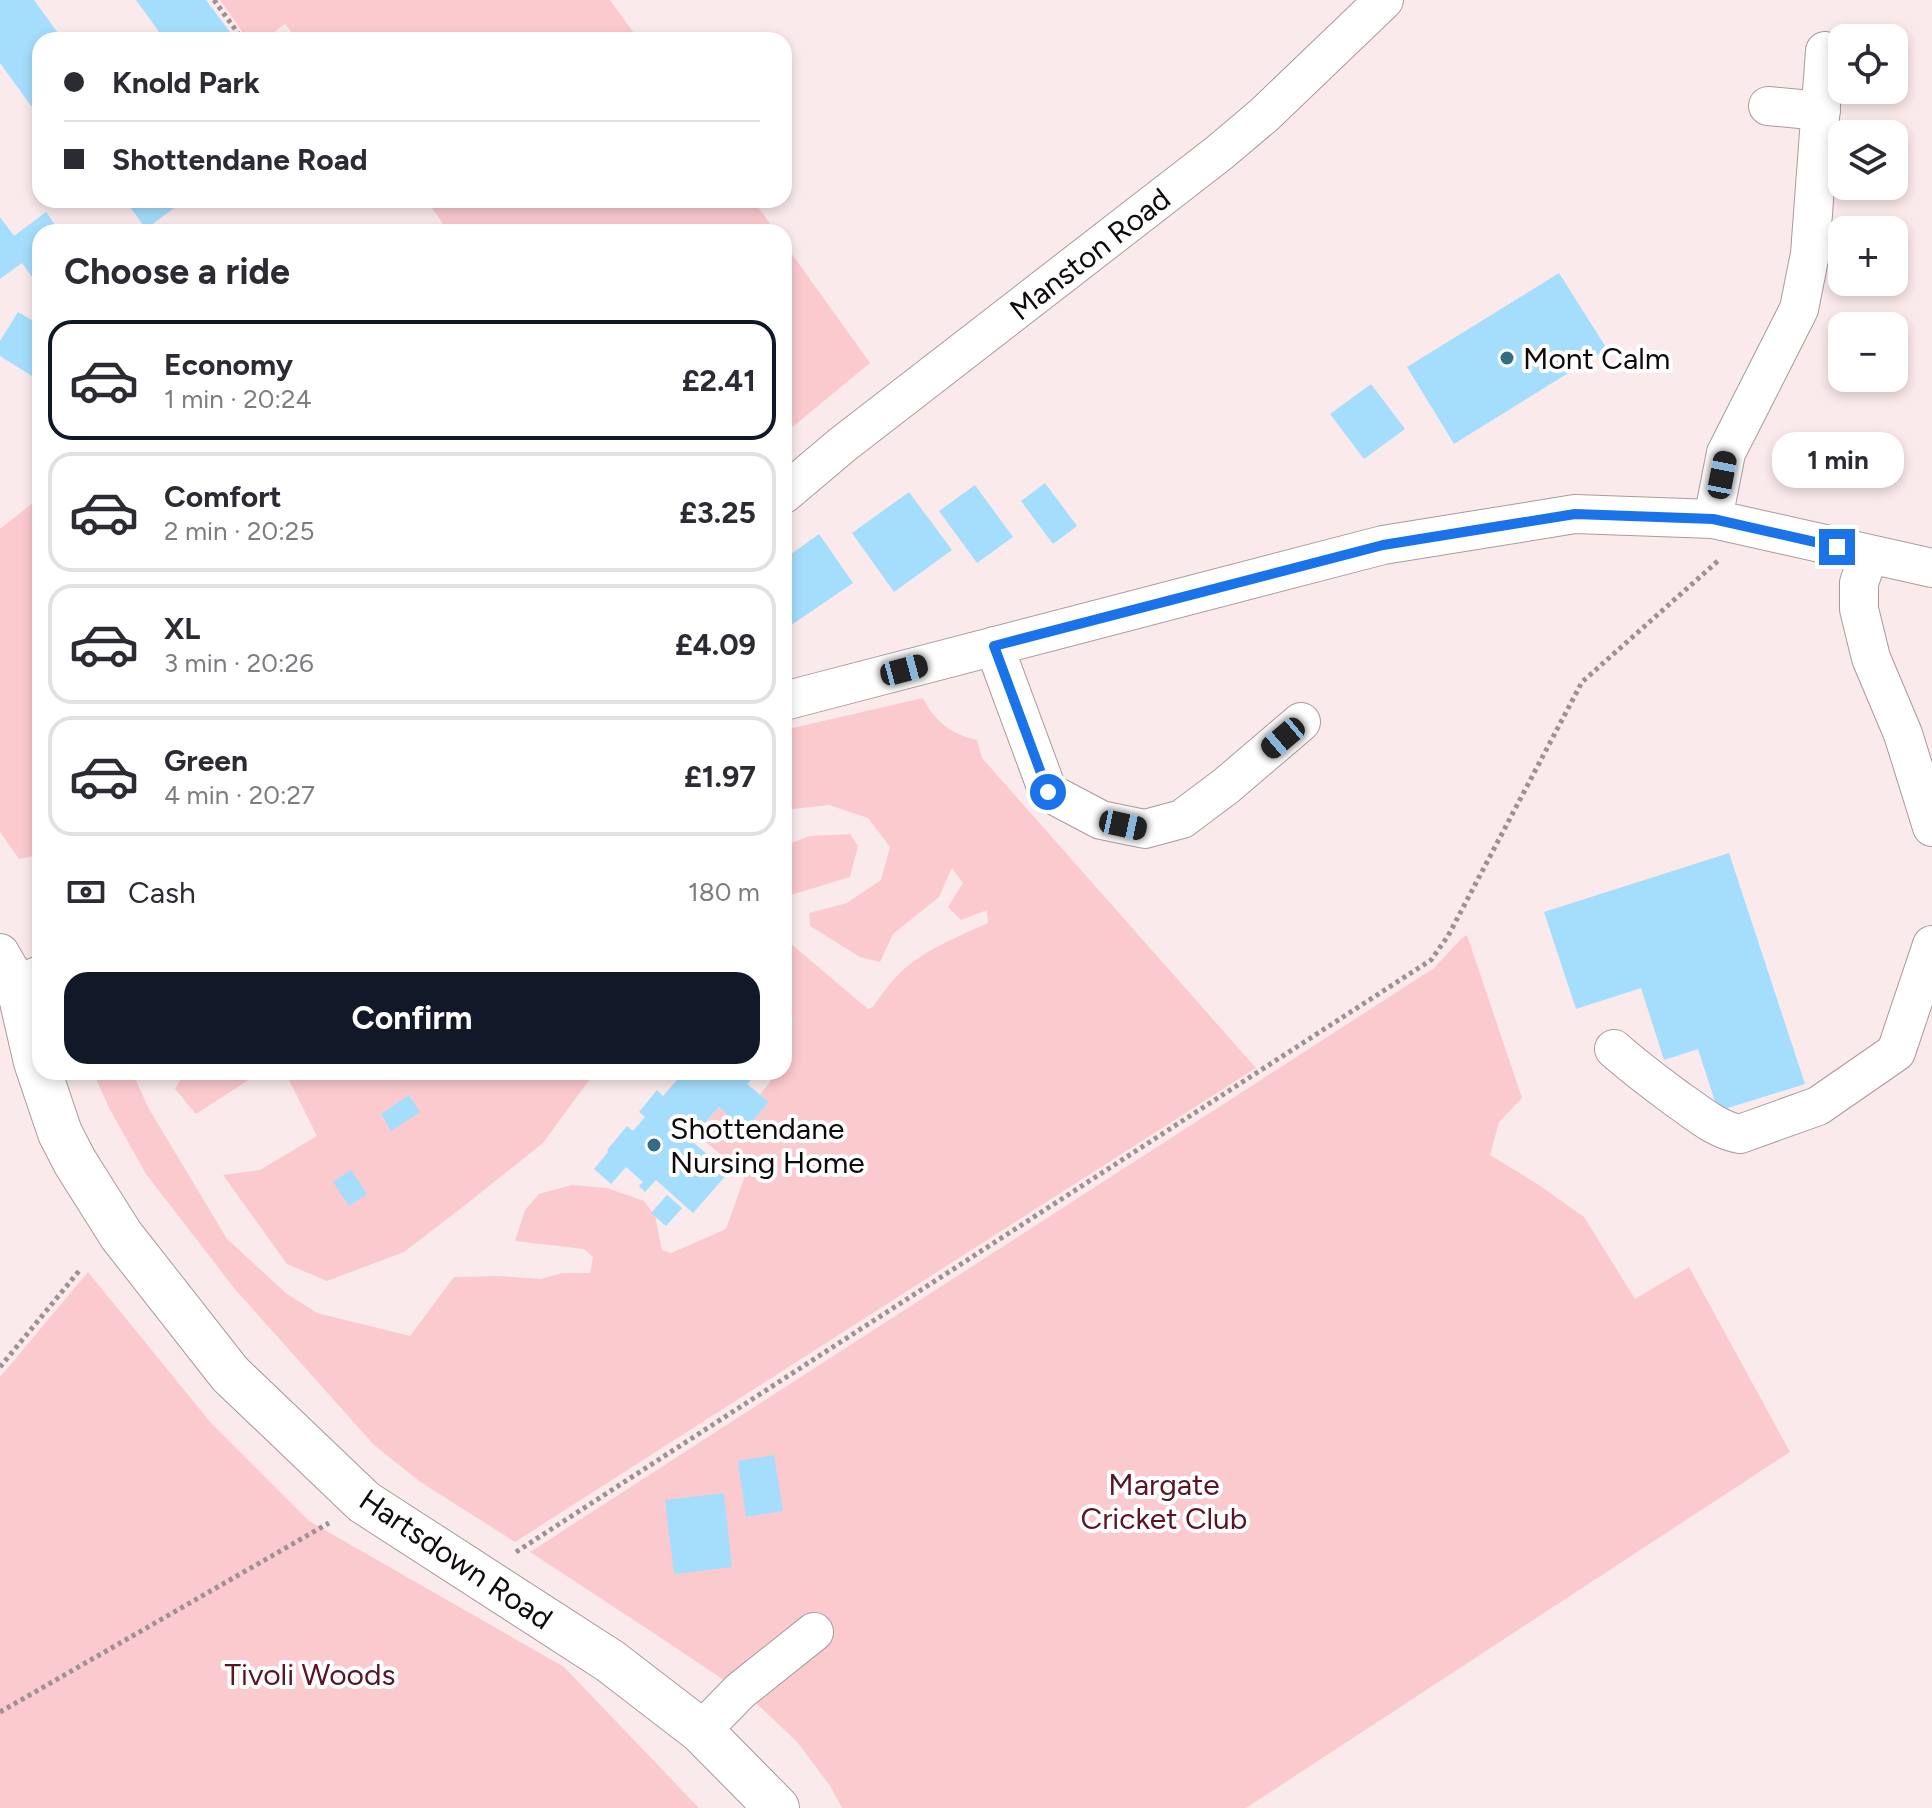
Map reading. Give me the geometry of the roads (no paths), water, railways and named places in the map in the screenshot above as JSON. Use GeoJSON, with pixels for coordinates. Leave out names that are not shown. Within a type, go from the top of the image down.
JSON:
{"type":"FeatureCollection","features":[{"type":"Feature","properties":{"kind":"main road","name":"Hartsdown Road"},"geometry":{"type":"LineString","coordinates":[[12,980],[32,1048]]}},
{"type":"Feature","properties":{"kind":"main road","name":"Hartsdown Road"},"geometry":{"type":"LineString","coordinates":[[42,1080],[60,1133],[121,1235],[230,1374],[364,1502],[610,1661],[701,1731],[777,1808]]}},
{"type":"Feature","properties":{"kind":"street","name":"Manston Road"},"geometry":{"type":"LineString","coordinates":[[792,487],[842,445],[1219,153],[1264,115],[1384,0]]}},
{"type":"Feature","properties":{"kind":"street"},"geometry":{"type":"LineString","coordinates":[[1713,519],[1726,453],[1799,309],[1810,254],[1825,51]]}},
{"type":"Feature","properties":{"kind":"street"},"geometry":{"type":"LineString","coordinates":[[1768,106],[1821,111]]}},
{"type":"Feature","properties":{"kind":"street"},"geometry":{"type":"LineString","coordinates":[[792,699],[1383,545],[1575,514],[1713,519],[1932,568]]}},
{"type":"Feature","properties":{"kind":"street"},"geometry":{"type":"LineString","coordinates":[[1869,554],[1859,583],[1859,609],[1871,658],[1903,734],[1932,827]]}},
{"type":"Feature","properties":{"kind":"street"},"geometry":{"type":"LineString","coordinates":[[994,646],[1048,792],[1101,820],[1145,829],[1182,819],[1301,722]]}},
{"type":"Feature","properties":{"kind":"street"},"geometry":{"type":"LineString","coordinates":[[1614,1049],[1705,1119],[1728,1132],[1740,1134],[1818,1106],[1896,1052],[1932,945]]}},
{"type":"Feature","properties":{"kind":"street"},"geometry":{"type":"LineString","coordinates":[[701,1731],[740,1691],[814,1632]]}},
{"type":"Feature","properties":{"kind":"place","name":"Mont Calm"},"geometry":{"type":"Point","coordinates":[1507,358]}},
{"type":"Feature","properties":{"kind":"place","name":"Shottendane Nursing Home"},"geometry":{"type":"Point","coordinates":[654,1145]}},
{"type":"Feature","properties":{"kind":"park label","name":"Margate Cricket Club"},"geometry":{"type":"Point","coordinates":[1164,1501]}},
{"type":"Feature","properties":{"kind":"park label","name":"Tivoli Woods"},"geometry":{"type":"Point","coordinates":[310,1674]}}]}
